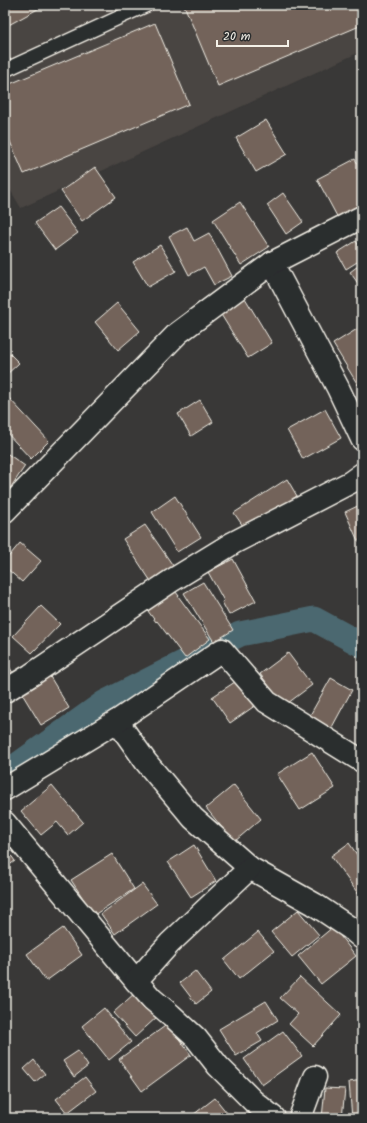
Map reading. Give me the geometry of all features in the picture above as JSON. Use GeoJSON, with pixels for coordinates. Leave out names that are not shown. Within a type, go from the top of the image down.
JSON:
{"type":"FeatureCollection","features":[{"type":"Feature","properties":{"kind":"street"},"geometry":{"type":"LineString","coordinates":[[5,511],[178,333],[272,263],[362,217]]}},
{"type":"Feature","properties":{"kind":"street"},"geometry":{"type":"LineString","coordinates":[[272,263],[338,388],[362,439]]}},
{"type":"Feature","properties":{"kind":"street"},"geometry":{"type":"LineString","coordinates":[[5,691],[170,581],[221,550],[351,482],[362,474]]}},
{"type":"Feature","properties":{"kind":"street"},"geometry":{"type":"LineString","coordinates":[[5,789],[117,722],[222,650],[267,702],[362,761]]}},
{"type":"Feature","properties":{"kind":"street"},"geometry":{"type":"LineString","coordinates":[[117,722],[146,762],[193,818],[250,868],[314,904],[350,928],[362,938]]}},
{"type":"Feature","properties":{"kind":"street"},"geometry":{"type":"LineString","coordinates":[[5,823],[152,999],[196,1038],[218,1066],[253,1101],[274,1118]]}},
{"type":"Feature","properties":{"kind":"street"},"geometry":{"type":"LineString","coordinates":[[136,981],[170,943],[250,868]]}},
{"type":"Feature","properties":{"kind":"street"},"geometry":{"type":"LineString","coordinates":[[300,1118],[315,1077]]}},
{"type":"Feature","properties":{"kind":"lane"},"geometry":{"type":"LineString","coordinates":[[5,70],[127,9],[147,5]]}},
{"type":"Feature","properties":{"kind":"shaded area"},"geometry":{"type":"Polygon","coordinates":[[[5,5],[362,5],[362,51],[21,208],[5,181],[5,5]]]}},
{"type":"Feature","properties":{"kind":"building"},"geometry":{"type":"Polygon","coordinates":[[[5,5],[45,5],[5,27],[5,5]]]}},
{"type":"Feature","properties":{"kind":"building"},"geometry":{"type":"Polygon","coordinates":[[[184,5],[362,5],[362,25],[218,86],[184,5]]]}},
{"type":"Feature","properties":{"kind":"building"},"geometry":{"type":"Polygon","coordinates":[[[155,23],[189,104],[24,174],[5,130],[5,86],[155,23]]]}},
{"type":"Feature","properties":{"kind":"building"},"geometry":{"type":"Polygon","coordinates":[[[266,120],[287,154],[256,172],[236,138],[266,120]]]}},
{"type":"Feature","properties":{"kind":"building"},"geometry":{"type":"Polygon","coordinates":[[[355,159],[362,171],[362,210],[340,222],[317,179],[355,159]]]}},
{"type":"Feature","properties":{"kind":"building"},"geometry":{"type":"Polygon","coordinates":[[[95,167],[116,197],[82,221],[61,191],[95,167]]]}},
{"type":"Feature","properties":{"kind":"building"},"geometry":{"type":"Polygon","coordinates":[[[283,193],[303,222],[286,234],[267,205],[283,193]]]}},
{"type":"Feature","properties":{"kind":"building"},"geometry":{"type":"Polygon","coordinates":[[[240,202],[269,247],[241,265],[213,220],[240,202]]]}},
{"type":"Feature","properties":{"kind":"building"},"geometry":{"type":"Polygon","coordinates":[[[58,207],[78,233],[55,250],[35,223],[58,207]]]}},
{"type":"Feature","properties":{"kind":"building"},"geometry":{"type":"Polygon","coordinates":[[[187,227],[194,241],[209,233],[232,276],[214,285],[204,267],[189,275],[169,236],[187,227]]]}},
{"type":"Feature","properties":{"kind":"building"},"geometry":{"type":"Polygon","coordinates":[[[356,241],[362,251],[362,259],[346,269],[337,253],[356,241]]]}},
{"type":"Feature","properties":{"kind":"building"},"geometry":{"type":"Polygon","coordinates":[[[160,245],[176,271],[148,287],[133,262],[160,245]]]}},
{"type":"Feature","properties":{"kind":"building"},"geometry":{"type":"Polygon","coordinates":[[[362,263],[362,289],[350,272],[362,263]]]}},
{"type":"Feature","properties":{"kind":"building"},"geometry":{"type":"Polygon","coordinates":[[[245,298],[272,343],[248,358],[220,313],[245,298]]]}},
{"type":"Feature","properties":{"kind":"building"},"geometry":{"type":"Polygon","coordinates":[[[117,303],[140,331],[118,350],[95,322],[117,303]]]}},
{"type":"Feature","properties":{"kind":"building"},"geometry":{"type":"Polygon","coordinates":[[[362,326],[362,382],[358,385],[333,344],[362,326]]]}},
{"type":"Feature","properties":{"kind":"building"},"geometry":{"type":"Polygon","coordinates":[[[5,349],[19,363],[5,376],[5,349]]]}},
{"type":"Feature","properties":{"kind":"building"},"geometry":{"type":"Polygon","coordinates":[[[8,397],[49,441],[31,459],[5,431],[5,400],[8,397]]]}},
{"type":"Feature","properties":{"kind":"building"},"geometry":{"type":"Polygon","coordinates":[[[200,400],[213,422],[191,436],[178,414],[200,400]]]}},
{"type":"Feature","properties":{"kind":"building"},"geometry":{"type":"Polygon","coordinates":[[[325,409],[341,438],[303,459],[287,430],[325,409]]]}},
{"type":"Feature","properties":{"kind":"building"},"geometry":{"type":"Polygon","coordinates":[[[5,452],[25,466],[5,496],[5,452]]]}},
{"type":"Feature","properties":{"kind":"building"},"geometry":{"type":"Polygon","coordinates":[[[287,479],[297,496],[245,529],[234,513],[287,479]]]}},
{"type":"Feature","properties":{"kind":"building"},"geometry":{"type":"Polygon","coordinates":[[[175,496],[201,537],[177,552],[152,512],[175,496]]]}},
{"type":"Feature","properties":{"kind":"building"},"geometry":{"type":"Polygon","coordinates":[[[362,504],[362,539],[358,541],[345,512],[362,504]]]}},
{"type":"Feature","properties":{"kind":"building"},"geometry":{"type":"Polygon","coordinates":[[[145,525],[176,570],[154,586],[123,539],[145,525]]]}},
{"type":"Feature","properties":{"kind":"building"},"geometry":{"type":"Polygon","coordinates":[[[20,543],[41,561],[22,582],[5,567],[5,561],[20,543]]]}},
{"type":"Feature","properties":{"kind":"building"},"geometry":{"type":"Polygon","coordinates":[[[233,559],[256,601],[229,615],[222,602],[224,601],[208,572],[233,559]]]}},
{"type":"Feature","properties":{"kind":"building"},"geometry":{"type":"Polygon","coordinates":[[[203,582],[233,630],[214,642],[184,593],[203,582]]]}},
{"type":"Feature","properties":{"kind":"building"},"geometry":{"type":"Polygon","coordinates":[[[172,587],[210,639],[185,658],[145,607],[172,587]]]}},
{"type":"Feature","properties":{"kind":"building"},"geometry":{"type":"Polygon","coordinates":[[[41,606],[60,624],[32,653],[13,636],[41,606]]]}},
{"type":"Feature","properties":{"kind":"building"},"geometry":{"type":"Polygon","coordinates":[[[288,653],[312,685],[284,706],[260,674],[288,653]]]}},
{"type":"Feature","properties":{"kind":"building"},"geometry":{"type":"Polygon","coordinates":[[[5,660],[13,673],[5,678],[5,660]]]}},
{"type":"Feature","properties":{"kind":"building"},"geometry":{"type":"Polygon","coordinates":[[[49,675],[69,708],[41,725],[21,692],[49,675]]]}},
{"type":"Feature","properties":{"kind":"building"},"geometry":{"type":"Polygon","coordinates":[[[331,678],[352,690],[331,729],[309,717],[331,678]]]}},
{"type":"Feature","properties":{"kind":"building"},"geometry":{"type":"Polygon","coordinates":[[[238,680],[256,705],[230,723],[212,697],[238,680]]]}},
{"type":"Feature","properties":{"kind":"building"},"geometry":{"type":"Polygon","coordinates":[[[312,752],[335,788],[300,810],[277,774],[312,752]]]}},
{"type":"Feature","properties":{"kind":"building"},"geometry":{"type":"Polygon","coordinates":[[[52,785],[83,822],[68,835],[57,822],[41,835],[21,811],[52,785]]]}},
{"type":"Feature","properties":{"kind":"building"},"geometry":{"type":"Polygon","coordinates":[[[234,785],[261,819],[234,842],[206,808],[234,785]]]}},
{"type":"Feature","properties":{"kind":"building"},"geometry":{"type":"Polygon","coordinates":[[[349,843],[362,862],[362,893],[359,895],[331,856],[349,843]]]}},
{"type":"Feature","properties":{"kind":"building"},"geometry":{"type":"Polygon","coordinates":[[[194,845],[216,881],[191,897],[168,862],[194,845]]]}},
{"type":"Feature","properties":{"kind":"building"},"geometry":{"type":"Polygon","coordinates":[[[5,847],[15,861],[5,868],[5,847]]]}},
{"type":"Feature","properties":{"kind":"building"},"geometry":{"type":"Polygon","coordinates":[[[112,854],[134,889],[94,915],[71,880],[112,854]]]}},
{"type":"Feature","properties":{"kind":"building"},"geometry":{"type":"Polygon","coordinates":[[[142,884],[157,904],[115,934],[101,914],[142,884]]]}},
{"type":"Feature","properties":{"kind":"building"},"geometry":{"type":"Polygon","coordinates":[[[298,910],[319,935],[292,957],[271,932],[298,910]]]}},
{"type":"Feature","properties":{"kind":"building"},"geometry":{"type":"Polygon","coordinates":[[[333,927],[356,956],[321,984],[298,956],[333,927]]]}},
{"type":"Feature","properties":{"kind":"building"},"geometry":{"type":"Polygon","coordinates":[[[63,928],[82,955],[46,981],[27,954],[63,928]]]}},
{"type":"Feature","properties":{"kind":"building"},"geometry":{"type":"Polygon","coordinates":[[[258,932],[274,951],[239,979],[224,960],[258,932]]]}},
{"type":"Feature","properties":{"kind":"building"},"geometry":{"type":"Polygon","coordinates":[[[195,971],[211,992],[196,1004],[180,983],[195,971]]]}},
{"type":"Feature","properties":{"kind":"building"},"geometry":{"type":"Polygon","coordinates":[[[300,977],[341,1015],[313,1046],[289,1024],[298,1014],[280,998],[300,977]]]}},
{"type":"Feature","properties":{"kind":"building"},"geometry":{"type":"Polygon","coordinates":[[[136,992],[158,1016],[135,1037],[113,1013],[136,992]]]}},
{"type":"Feature","properties":{"kind":"building"},"geometry":{"type":"Polygon","coordinates":[[[266,1001],[278,1020],[257,1033],[262,1041],[236,1056],[219,1029],[266,1001]]]}},
{"type":"Feature","properties":{"kind":"building"},"geometry":{"type":"Polygon","coordinates":[[[104,1008],[131,1042],[109,1060],[82,1026],[104,1008]]]}},
{"type":"Feature","properties":{"kind":"building"},"geometry":{"type":"Polygon","coordinates":[[[168,1024],[191,1055],[142,1091],[119,1059],[168,1024]]]}},
{"type":"Feature","properties":{"kind":"building"},"geometry":{"type":"Polygon","coordinates":[[[283,1031],[302,1056],[262,1085],[244,1059],[283,1031]]]}},
{"type":"Feature","properties":{"kind":"building"},"geometry":{"type":"Polygon","coordinates":[[[78,1051],[88,1066],[74,1077],[63,1061],[78,1051]]]}},
{"type":"Feature","properties":{"kind":"building"},"geometry":{"type":"Polygon","coordinates":[[[34,1060],[45,1074],[35,1082],[24,1069],[34,1060]]]}},
{"type":"Feature","properties":{"kind":"building"},"geometry":{"type":"Polygon","coordinates":[[[85,1077],[96,1091],[67,1113],[56,1099],[85,1077]]]}},
{"type":"Feature","properties":{"kind":"building"},"geometry":{"type":"Polygon","coordinates":[[[362,1080],[362,1118],[352,1118],[349,1082],[362,1080]]]}},
{"type":"Feature","properties":{"kind":"building"},"geometry":{"type":"Polygon","coordinates":[[[325,1088],[345,1089],[342,1118],[322,1118],[325,1088]]]}},
{"type":"Feature","properties":{"kind":"building"},"geometry":{"type":"Polygon","coordinates":[[[215,1098],[227,1113],[220,1118],[189,1118],[215,1098]]]}},
{"type":"Feature","properties":{"kind":"waterway"},"geometry":{"type":"LineString","coordinates":[[5,774],[104,703],[240,634],[314,619],[362,645]]}}]}
